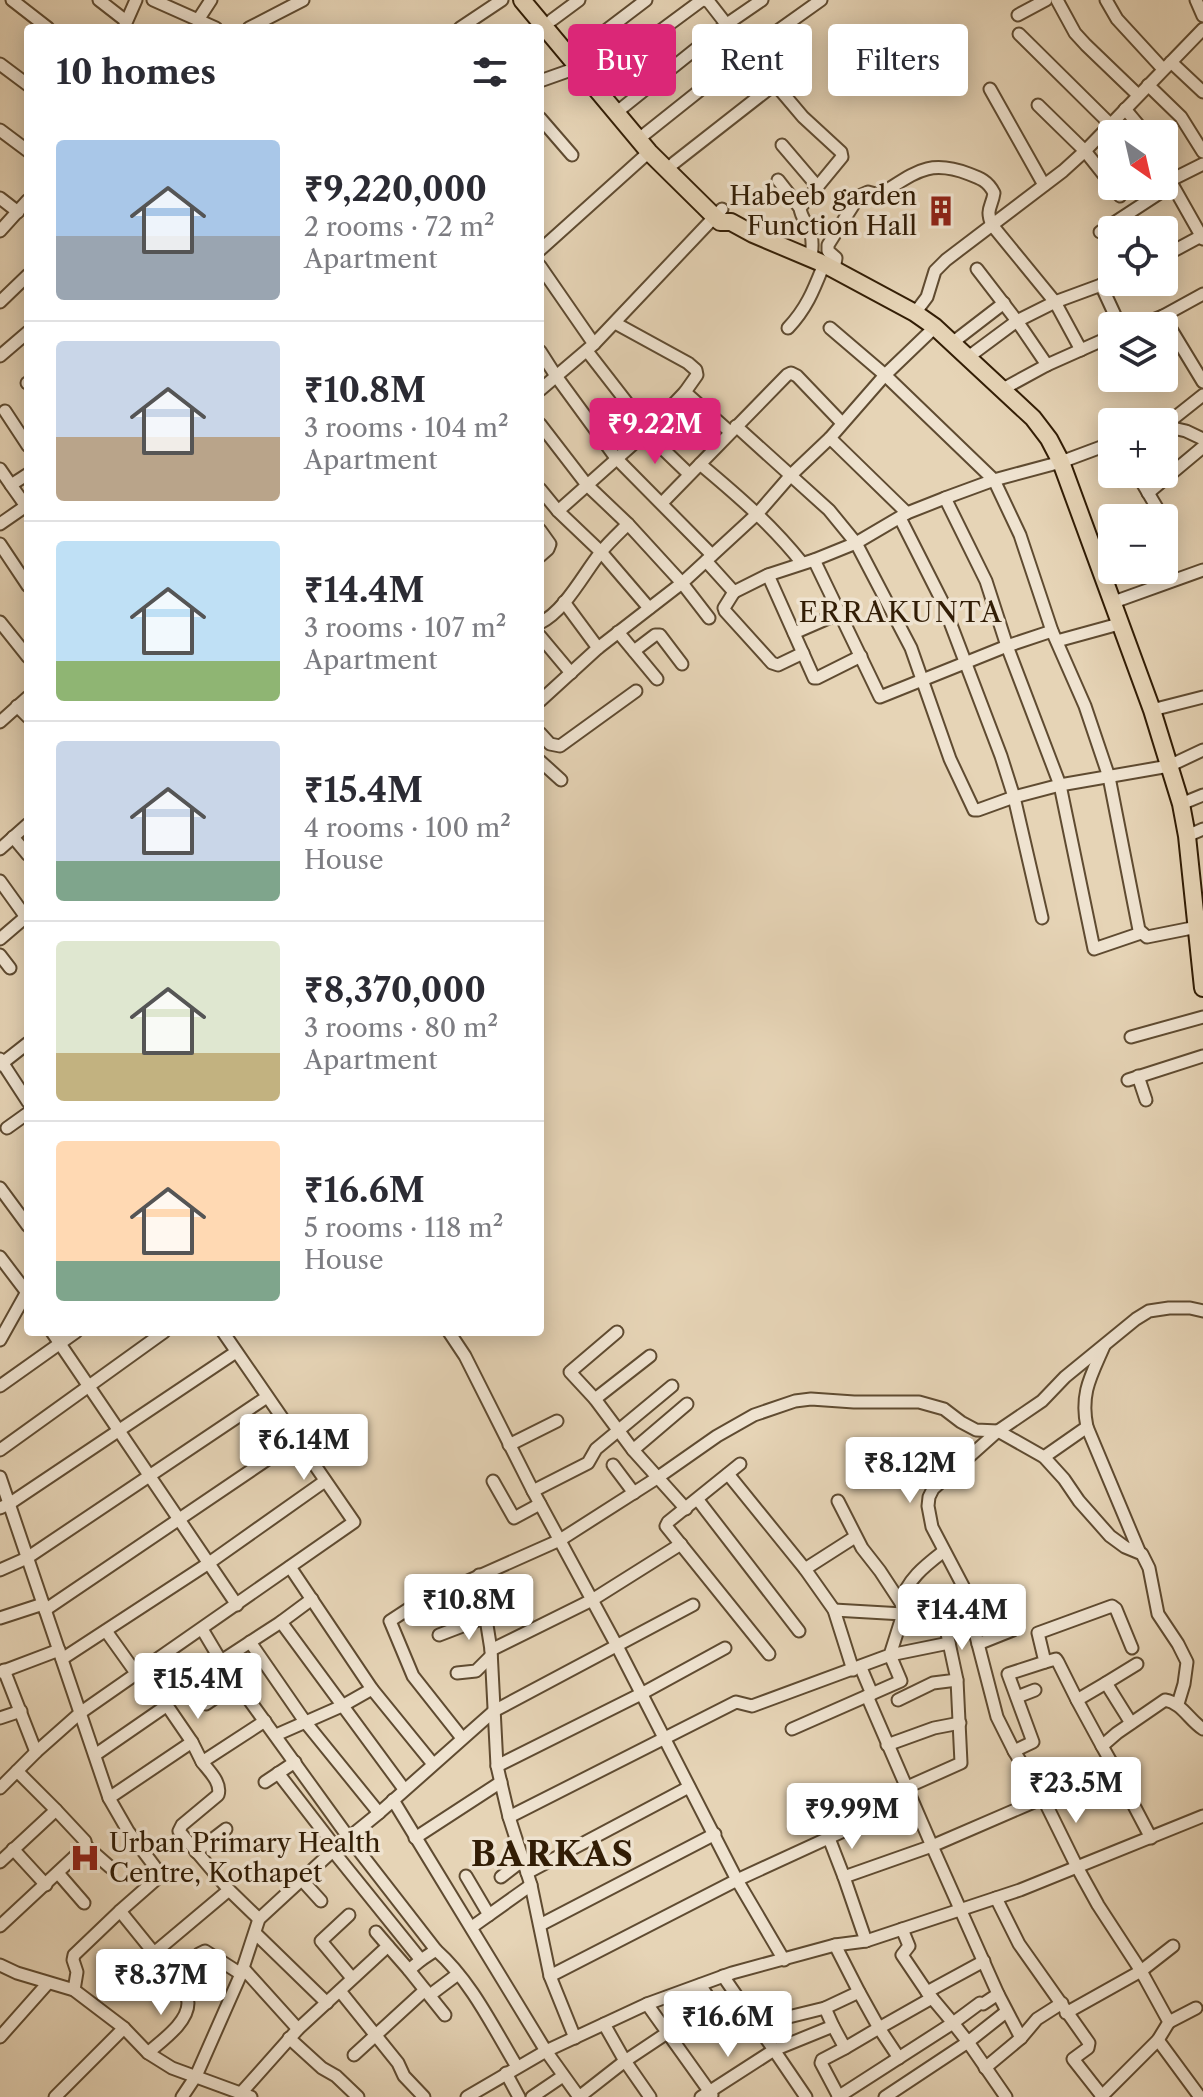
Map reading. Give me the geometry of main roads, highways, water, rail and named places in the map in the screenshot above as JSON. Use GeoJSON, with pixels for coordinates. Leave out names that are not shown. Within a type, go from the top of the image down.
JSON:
{"type":"FeatureCollection","features":[{"type":"Feature","properties":{"kind":"highway"},"geometry":{"type":"LineString","coordinates":[[522,0],[568,47]]}},
{"type":"Feature","properties":{"kind":"highway"},"geometry":{"type":"LineString","coordinates":[[535,0],[568,41]]}},
{"type":"Feature","properties":{"kind":"highway"},"geometry":{"type":"LineString","coordinates":[[608,96],[649,152],[723,216],[753,234],[823,264],[915,313],[935,327],[1033,418],[1049,439],[1061,462],[1152,710],[1181,804],[1198,902],[1197,927],[1203,988]]}},
{"type":"Feature","properties":{"kind":"highway"},"geometry":{"type":"LineString","coordinates":[[612,96],[723,216]]}},
{"type":"Feature","properties":{"kind":"place","name":"Habeeb garden Function Hall"},"geometry":{"type":"Point","coordinates":[941,211]}},
{"type":"Feature","properties":{"kind":"place","name":"Urban Primary Health Centre, Kothapet"},"geometry":{"type":"Point","coordinates":[85,1858]}},
{"type":"Feature","properties":{"kind":"district","name":"ERRAKUNTA"},"geometry":{"type":"Point","coordinates":[901,612]}},
{"type":"Feature","properties":{"kind":"district","name":"BARKAS"},"geometry":{"type":"Point","coordinates":[553,1854]}}]}
